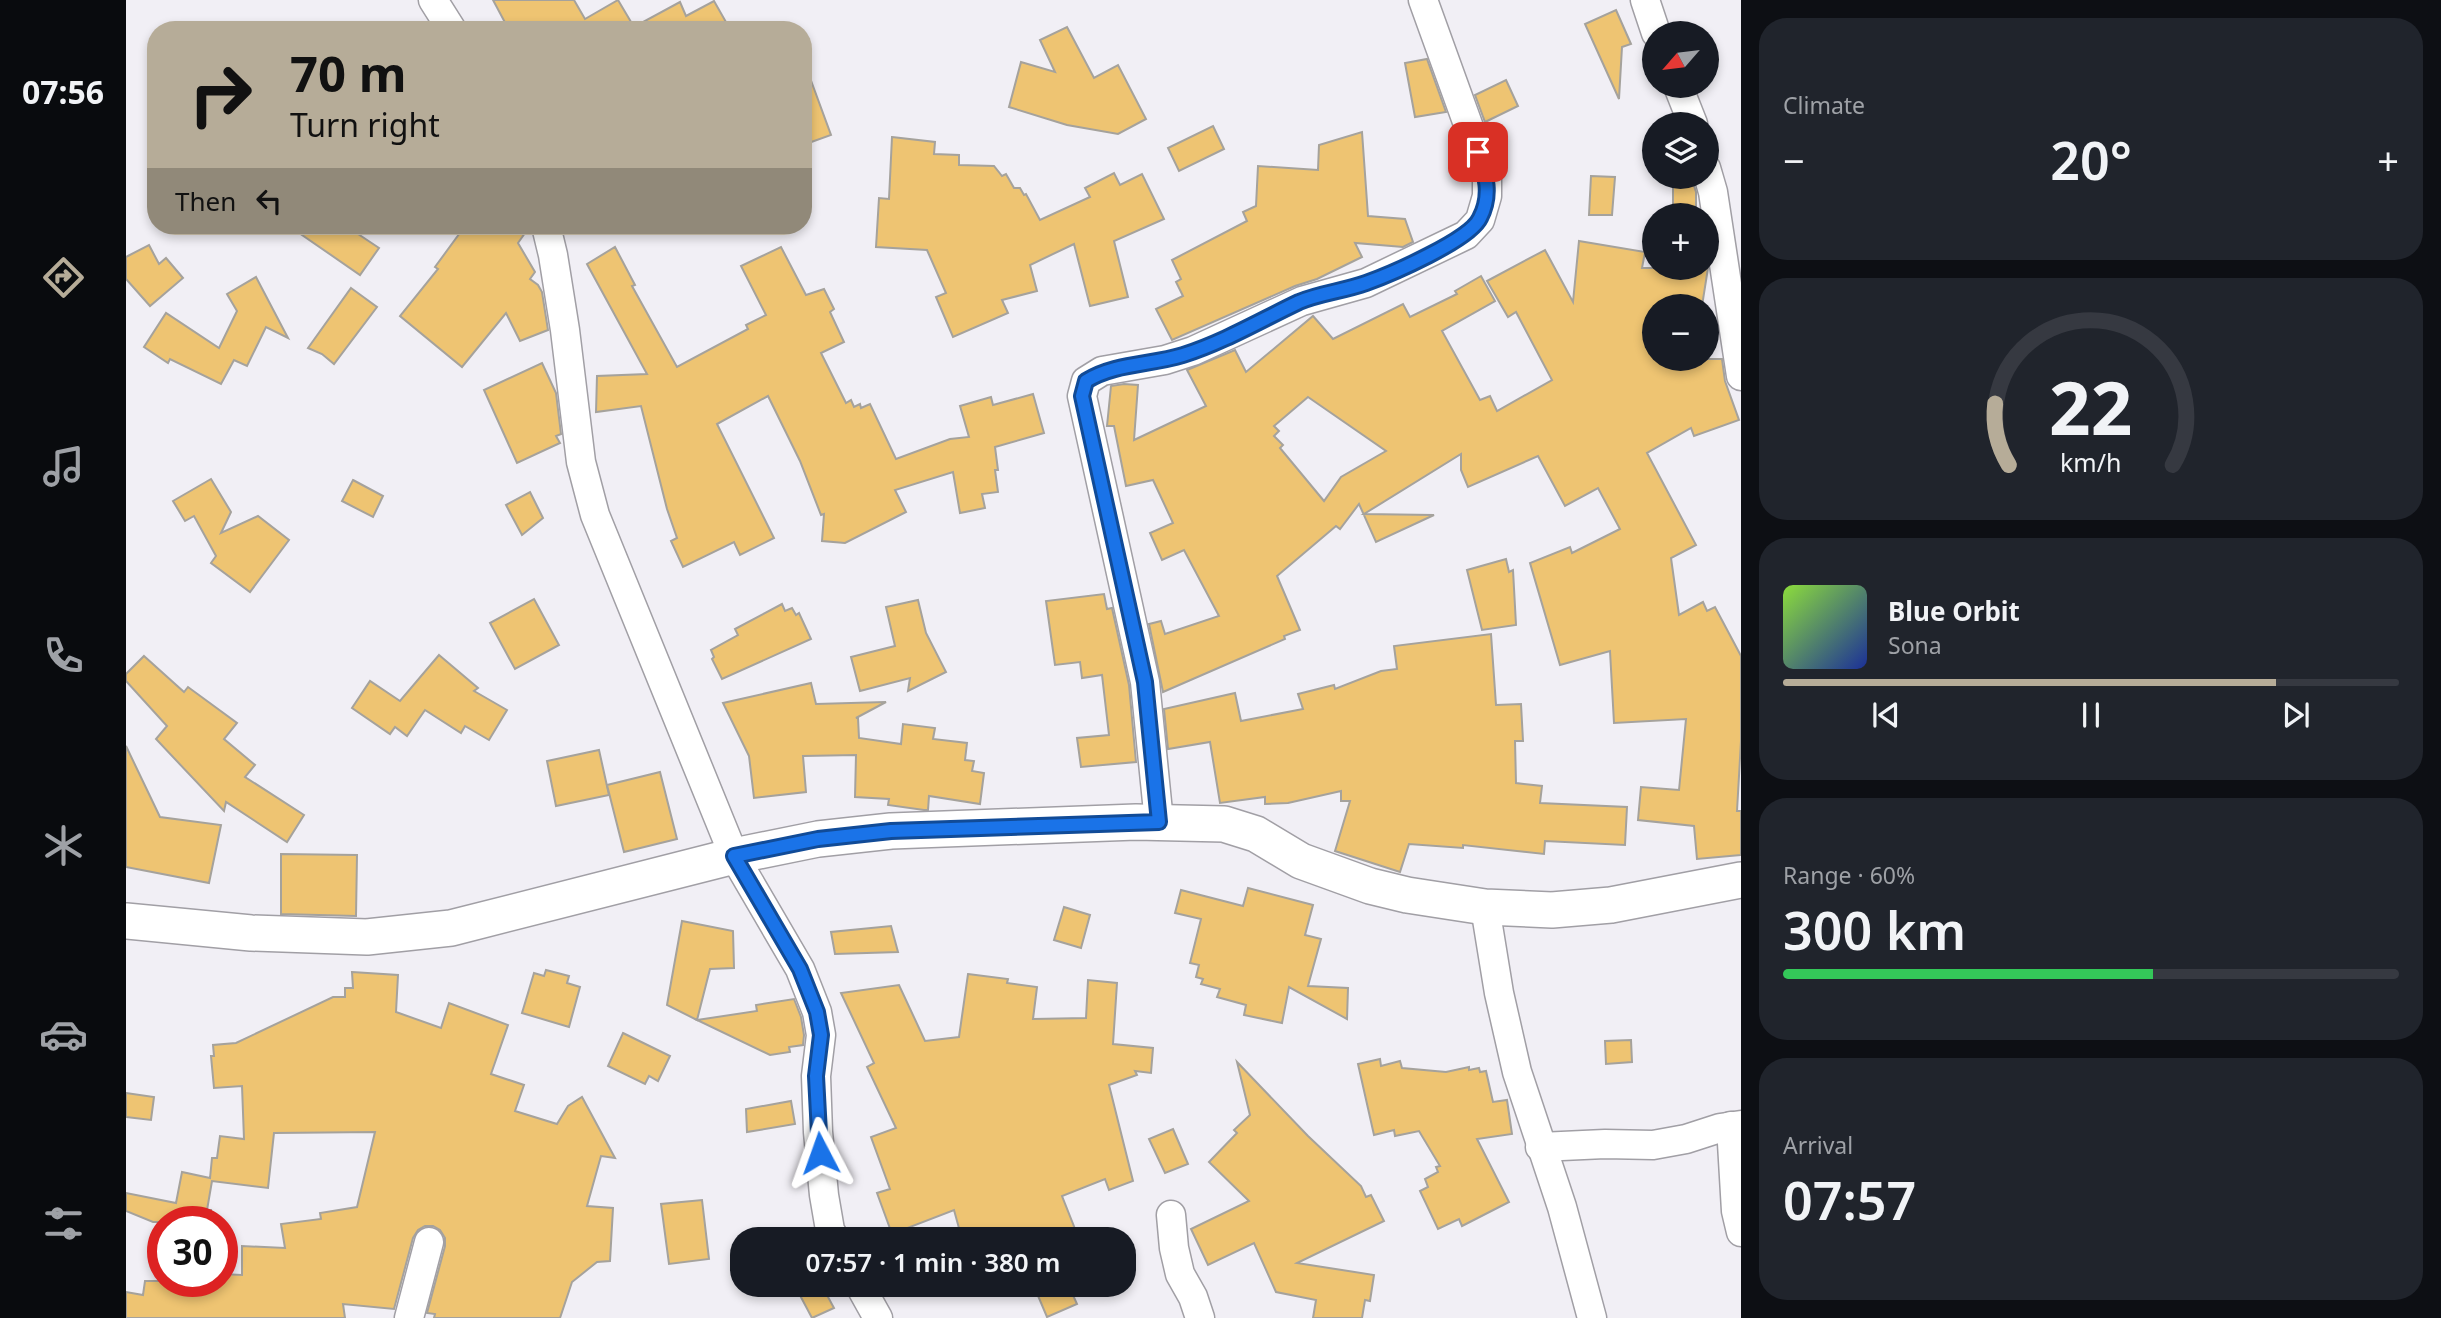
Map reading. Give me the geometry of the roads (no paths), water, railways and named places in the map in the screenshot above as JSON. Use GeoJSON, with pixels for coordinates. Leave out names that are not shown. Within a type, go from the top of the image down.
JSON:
{"type":"FeatureCollection","features":[{"type":"Feature","properties":{"kind":"street"},"geometry":{"type":"LineString","coordinates":[[433,0],[446,21]]}},
{"type":"Feature","properties":{"kind":"street"},"geometry":{"type":"LineString","coordinates":[[1159,822],[1145,682],[1082,396],[1086,381],[1102,371],[1165,360],[1193,351],[1302,301],[1366,283],[1466,235],[1480,220],[1487,196],[1487,177],[1423,0]]}},
{"type":"Feature","properties":{"kind":"street"},"geometry":{"type":"LineString","coordinates":[[1645,0],[1653,21]]}},
{"type":"Feature","properties":{"kind":"street"},"geometry":{"type":"LineString","coordinates":[[1712,189],[1741,376]]}},
{"type":"Feature","properties":{"kind":"street"},"geometry":{"type":"LineString","coordinates":[[548,235],[565,330],[578,448],[596,516],[734,856],[800,969],[817,1012],[821,1035],[816,1076],[818,1132],[829,1227]]}},
{"type":"Feature","properties":{"kind":"street"},"geometry":{"type":"LineString","coordinates":[[126,921],[251,933],[379,936],[451,928],[734,856],[818,839],[891,831],[1159,822],[1224,824],[1256,834],[1301,861],[1370,886],[1407,895],[1485,907],[1552,911],[1611,905],[1741,880]]}},
{"type":"Feature","properties":{"kind":"street"},"geometry":{"type":"LineString","coordinates":[[1485,907],[1502,1006],[1517,1072],[1562,1207],[1592,1318]]}},
{"type":"Feature","properties":{"kind":"street"},"geometry":{"type":"LineString","coordinates":[[1540,1147],[1653,1145],[1736,1126],[1737,1211],[1741,1232]]}},
{"type":"Feature","properties":{"kind":"street"},"geometry":{"type":"LineString","coordinates":[[1171,1215],[1180,1274],[1193,1297],[1200,1318]]}},
{"type":"Feature","properties":{"kind":"street"},"geometry":{"type":"LineString","coordinates":[[409,1318],[429,1242]]}},
{"type":"Feature","properties":{"kind":"street"},"geometry":{"type":"LineString","coordinates":[[866,1297],[878,1318]]}}]}
